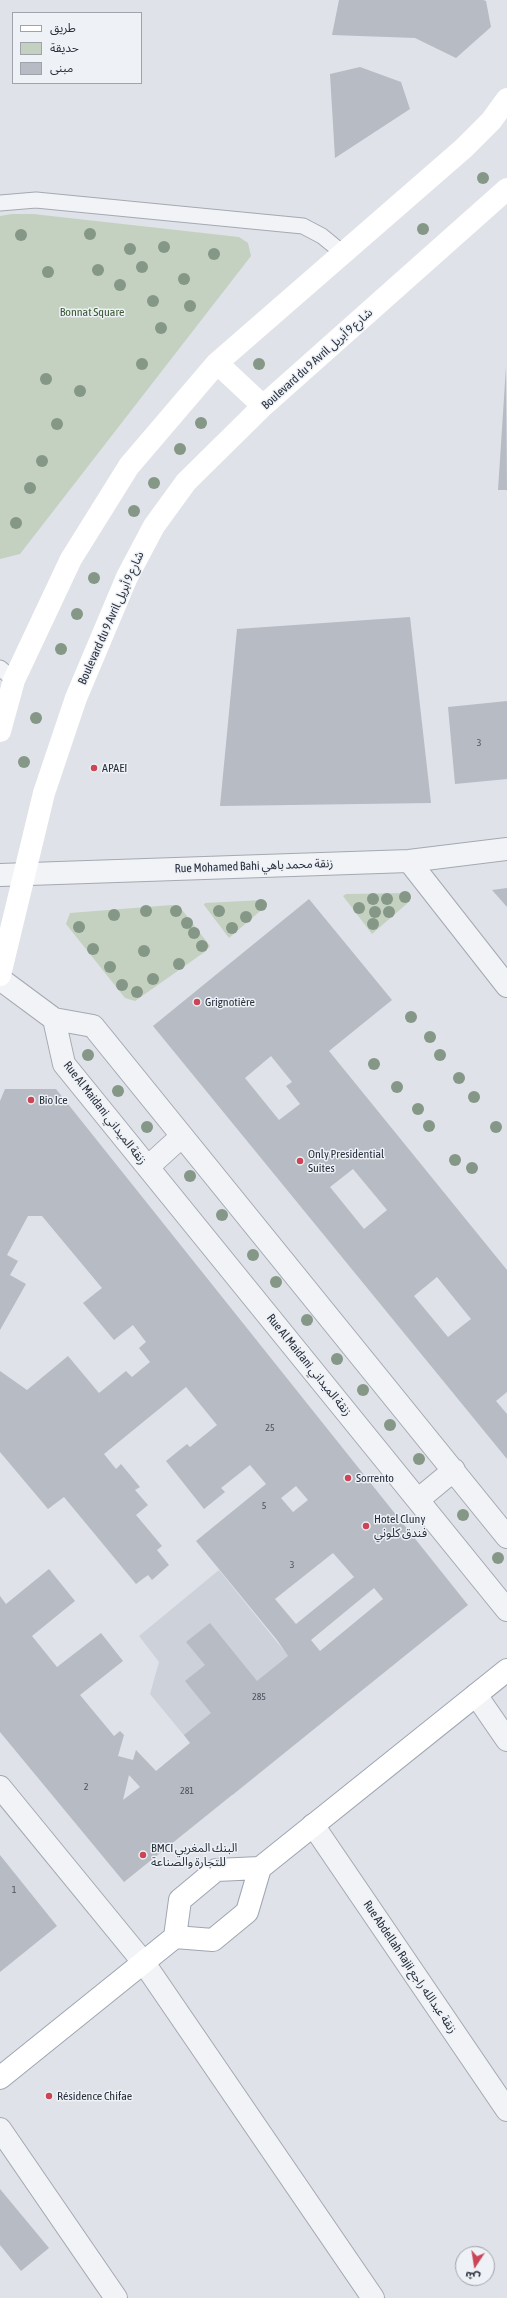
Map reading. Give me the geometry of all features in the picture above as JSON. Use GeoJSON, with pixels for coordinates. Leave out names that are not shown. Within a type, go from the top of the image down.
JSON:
{"type":"FeatureCollection","features":[{"type":"Feature","properties":{"kind":"street"},"geometry":{"type":"LineString","coordinates":[[0,731],[7,674],[71,559],[129,466],[217,363],[464,148],[491,122],[507,99]]}},
{"type":"Feature","properties":{"kind":"street","name":"Boulevard du 9 Avril شارع 9 أبريل"},"geometry":{"type":"LineString","coordinates":[[0,975],[44,793],[76,698],[127,577],[154,526],[186,482],[263,406],[507,189]]}},
{"type":"Feature","properties":{"kind":"street"},"geometry":{"type":"LineString","coordinates":[[217,363],[263,406]]}},
{"type":"Feature","properties":{"kind":"street","name":"Rue Mohamed Bahi زنقة محمد باهي"},"geometry":{"type":"LineString","coordinates":[[0,875],[409,861],[507,849]]}},
{"type":"Feature","properties":{"kind":"street"},"geometry":{"type":"LineString","coordinates":[[409,861],[507,986]]}},
{"type":"Feature","properties":{"kind":"street"},"geometry":{"type":"LineString","coordinates":[[0,979],[54,1019],[93,1026],[507,1537]]}},
{"type":"Feature","properties":{"kind":"street","name":"Rue Al Maidani زنقة الميداني"},"geometry":{"type":"LineString","coordinates":[[54,1019],[64,1064],[420,1499],[507,1610]]}},
{"type":"Feature","properties":{"kind":"street"},"geometry":{"type":"LineString","coordinates":[[148,1167],[182,1136]]}},
{"type":"Feature","properties":{"kind":"street"},"geometry":{"type":"LineString","coordinates":[[420,1499],[454,1470]]}},
{"type":"Feature","properties":{"kind":"street"},"geometry":{"type":"LineString","coordinates":[[175,1936],[213,1940],[247,1912],[260,1868],[507,1670]]}},
{"type":"Feature","properties":{"kind":"street"},"geometry":{"type":"LineString","coordinates":[[476,1695],[507,1740]]}},
{"type":"Feature","properties":{"kind":"street"},"geometry":{"type":"LineString","coordinates":[[0,1787],[144,1963],[373,2298]]}},
{"type":"Feature","properties":{"kind":"street","name":"Rue Abdellah Rajii زنقة عبدالله راجع"},"geometry":{"type":"LineString","coordinates":[[313,1825],[507,2110]]}},
{"type":"Feature","properties":{"kind":"street"},"geometry":{"type":"LineString","coordinates":[[0,2078],[144,1963],[175,1936],[180,1900],[216,1870],[260,1868]]}},
{"type":"Feature","properties":{"kind":"street"},"geometry":{"type":"LineString","coordinates":[[0,2129],[116,2298]]}},
{"type":"Feature","properties":{"kind":"lane"},"geometry":{"type":"LineString","coordinates":[[0,203],[36,200],[303,226],[322,236],[344,254]]}},
{"type":"Feature","properties":{"kind":"shaded area"},"geometry":{"type":"Polygon","coordinates":[[[219,1570],[334,1713],[233,1795],[150,1694],[159,1662],[139,1636],[219,1570]]]}},
{"type":"Feature","properties":{"kind":"green space","name":"Bonnat Square"},"geometry":{"type":"Polygon","coordinates":[[[12,214],[33,214],[239,237],[248,243],[251,256],[20,554],[0,559],[0,216],[12,214]]]}},
{"type":"Feature","properties":{"kind":"green space"},"geometry":{"type":"Polygon","coordinates":[[[346,894],[410,894],[410,901],[372,934],[343,896],[346,894]]]}},
{"type":"Feature","properties":{"kind":"green space"},"geometry":{"type":"Polygon","coordinates":[[[263,900],[267,903],[266,906],[229,938],[204,905],[205,903],[263,900]]]}},
{"type":"Feature","properties":{"kind":"green space"},"geometry":{"type":"Polygon","coordinates":[[[172,905],[183,911],[210,946],[206,951],[135,1001],[125,998],[66,924],[70,913],[172,905]]]}},
{"type":"Feature","properties":{"kind":"building"},"geometry":{"type":"Polygon","coordinates":[[[339,0],[483,0],[486,1],[491,27],[456,58],[415,38],[332,35],[339,0]]]}},
{"type":"Feature","properties":{"kind":"building"},"geometry":{"type":"Polygon","coordinates":[[[360,67],[401,82],[410,109],[335,158],[330,74],[360,67]]]}},
{"type":"Feature","properties":{"kind":"building"},"geometry":{"type":"Polygon","coordinates":[[[506,367],[507,490],[498,490],[506,367]]]}},
{"type":"Feature","properties":{"kind":"building"},"geometry":{"type":"Polygon","coordinates":[[[410,617],[431,803],[220,806],[237,629],[410,617]]]}},
{"type":"Feature","properties":{"kind":"building"},"geometry":{"type":"Polygon","coordinates":[[[507,701],[507,779],[455,784],[448,707],[507,701]]]}},
{"type":"Feature","properties":{"kind":"building"},"geometry":{"type":"Polygon","coordinates":[[[507,888],[507,907],[492,890],[507,888]]]}},
{"type":"Feature","properties":{"kind":"building"},"geometry":{"type":"Polygon","coordinates":[[[309,899],[392,1000],[329,1051],[507,1270],[507,1392],[496,1401],[507,1414],[507,1459],[153,1026],[309,899]],[[271,1056],[245,1078],[279,1120],[300,1104],[286,1086],[292,1082],[271,1056]],[[353,1169],[330,1187],[364,1229],[387,1210],[353,1169]],[[437,1277],[414,1296],[448,1337],[471,1319],[437,1277]]]}},
{"type":"Feature","properties":{"kind":"building"},"geometry":{"type":"Polygon","coordinates":[[[5,1089],[56,1089],[468,1605],[124,1882],[0,1732],[0,1596],[6,1604],[49,1569],[75,1601],[32,1636],[57,1667],[101,1633],[123,1661],[80,1695],[114,1736],[120,1731],[124,1735],[118,1756],[133,1760],[136,1750],[156,1771],[190,1743],[184,1735],[211,1713],[185,1681],[205,1665],[186,1642],[210,1623],[257,1681],[288,1656],[277,1640],[196,1541],[266,1484],[250,1465],[221,1488],[225,1492],[204,1509],[166,1461],[187,1444],[190,1447],[217,1425],[186,1387],[104,1454],[116,1469],[121,1464],[140,1487],[135,1490],[148,1505],[136,1515],[162,1546],[157,1550],[169,1565],[152,1580],[148,1575],[136,1584],[64,1497],[48,1509],[0,1452],[0,1371],[27,1390],[68,1356],[99,1393],[126,1371],[132,1377],[150,1362],[139,1348],[146,1342],[133,1325],[114,1340],[83,1303],[102,1288],[42,1216],[28,1216],[7,1255],[18,1261],[10,1275],[26,1284],[0,1330],[0,1101],[5,1089]],[[296,1486],[281,1498],[293,1512],[308,1500],[296,1486]],[[333,1553],[275,1599],[296,1624],[354,1577],[333,1553]],[[374,1588],[311,1640],[320,1651],[383,1599],[374,1588]],[[129,1775],[123,1800],[140,1787],[129,1775]]]}},
{"type":"Feature","properties":{"kind":"building"},"geometry":{"type":"Polygon","coordinates":[[[0,1855],[57,1926],[0,1972],[0,1855]]]}},
{"type":"Feature","properties":{"kind":"building"},"geometry":{"type":"Polygon","coordinates":[[[0,2189],[49,2248],[21,2271],[0,2245],[0,2189]]]}},
{"type":"Feature","properties":{"kind":"place","name":"APAEI"},"geometry":{"type":"Point","coordinates":[94,768]}},
{"type":"Feature","properties":{"kind":"place","name":"Grignotière"},"geometry":{"type":"Point","coordinates":[197,1002]}},
{"type":"Feature","properties":{"kind":"place","name":"Bio Ice"},"geometry":{"type":"Point","coordinates":[31,1100]}},
{"type":"Feature","properties":{"kind":"place","name":"Only Presidential Suites"},"geometry":{"type":"Point","coordinates":[300,1161]}},
{"type":"Feature","properties":{"kind":"place","name":"Sorrento"},"geometry":{"type":"Point","coordinates":[348,1478]}},
{"type":"Feature","properties":{"kind":"place","name":"Hotel Cluny فندق كلوني"},"geometry":{"type":"Point","coordinates":[366,1526]}},
{"type":"Feature","properties":{"kind":"place","name":"BMCI البنك المغربي للتجارة والصناعة"},"geometry":{"type":"Point","coordinates":[143,1855]}},
{"type":"Feature","properties":{"kind":"place","name":"Résidence Chifae"},"geometry":{"type":"Point","coordinates":[49,2096]}}]}
